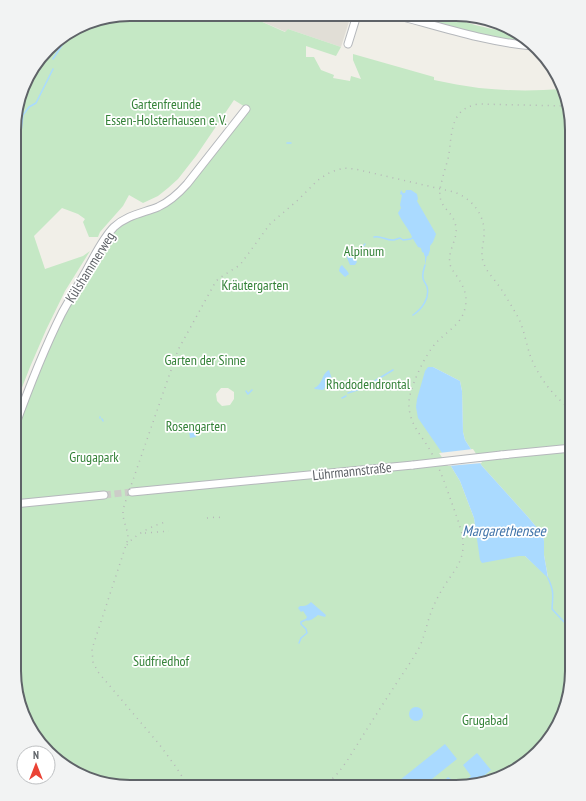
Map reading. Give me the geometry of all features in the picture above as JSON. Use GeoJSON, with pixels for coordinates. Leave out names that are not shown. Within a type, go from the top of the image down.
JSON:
{"type":"FeatureCollection","features":[{"type":"Feature","properties":{"kind":"street"},"geometry":{"type":"LineString","coordinates":[[348,44],[355,21]]}},
{"type":"Feature","properties":{"kind":"street"},"geometry":{"type":"LineString","coordinates":[[418,21],[497,41],[524,45]]}},
{"type":"Feature","properties":{"kind":"street","name":"Külshammerweg"},"geometry":{"type":"LineString","coordinates":[[21,411],[62,312],[110,232],[119,223],[127,218],[134,214],[159,206],[184,188],[246,109]]}},
{"type":"Feature","properties":{"kind":"street","name":"Lührmannstraße"},"geometry":{"type":"LineString","coordinates":[[132,492],[565,449]]}},
{"type":"Feature","properties":{"kind":"street"},"geometry":{"type":"LineString","coordinates":[[21,503],[104,495]]}},
{"type":"Feature","properties":{"kind":"shaded area"},"geometry":{"type":"Polygon","coordinates":[[[260,21],[349,21],[341,47],[288,29],[286,32],[260,21]]]}},
{"type":"Feature","properties":{"kind":"green space","name":"Grugapark"},"geometry":{"type":"Polygon","coordinates":[[[130,21],[260,21],[285,32],[288,29],[341,47],[336,56],[306,46],[306,57],[314,57],[321,70],[334,75],[333,78],[350,81],[351,76],[361,79],[353,60],[353,54],[434,77],[434,80],[468,86],[510,90],[557,89],[563,109],[565,123],[565,678],[563,692],[554,719],[547,732],[538,743],[517,762],[498,772],[470,779],[456,780],[130,780],[116,779],[95,774],[69,762],[58,753],[56,751],[56,745],[50,745],[48,743],[39,732],[32,719],[22,685],[21,420],[54,336],[111,235],[130,219],[163,207],[219,149],[250,110],[234,100],[196,156],[178,179],[158,196],[143,203],[129,195],[123,206],[100,232],[98,237],[89,237],[83,222],[85,219],[78,214],[62,208],[34,236],[45,269],[83,256],[90,251],[65,291],[46,330],[21,390],[22,116],[27,95],[39,69],[58,48],[82,32],[102,25],[130,21]],[[433,367],[449,463],[460,481],[474,518],[475,525],[519,556],[525,556],[548,577],[544,555],[543,535],[482,466],[465,440],[463,432],[462,391],[460,381],[433,367]],[[221,388],[216,394],[217,401],[222,406],[230,405],[234,399],[234,392],[228,388],[221,388]]]}},
{"type":"Feature","properties":{"kind":"green space"},"geometry":{"type":"Polygon","coordinates":[[[434,21],[464,22],[499,30],[520,42],[499,40],[434,23],[434,21]]]}},
{"type":"Feature","properties":{"kind":"water"},"geometry":{"type":"Polygon","coordinates":[[[401,190],[405,193],[406,190],[411,190],[417,194],[417,201],[436,234],[430,246],[425,265],[424,253],[413,239],[411,239],[411,234],[398,213],[401,208],[401,190]]]}},
{"type":"Feature","properties":{"kind":"water"},"geometry":{"type":"Polygon","coordinates":[[[350,253],[357,262],[355,265],[350,265],[347,258],[347,255],[350,253]]]}},
{"type":"Feature","properties":{"kind":"water"},"geometry":{"type":"Polygon","coordinates":[[[342,265],[349,274],[345,277],[339,271],[342,265]]]}},
{"type":"Feature","properties":{"kind":"water","name":"Margarethensee"},"geometry":{"type":"Polygon","coordinates":[[[428,367],[433,367],[460,381],[462,391],[463,432],[465,440],[482,466],[543,535],[544,555],[548,578],[525,556],[482,563],[480,560],[474,518],[460,481],[418,418],[416,407],[417,399],[425,371],[428,367]]]}},
{"type":"Feature","properties":{"kind":"water"},"geometry":{"type":"Polygon","coordinates":[[[329,370],[332,379],[323,390],[315,389],[314,388],[317,387],[326,372],[329,370]]]}},
{"type":"Feature","properties":{"kind":"water"},"geometry":{"type":"Polygon","coordinates":[[[195,424],[196,437],[190,438],[188,425],[195,424]]]}},
{"type":"Feature","properties":{"kind":"water"},"geometry":{"type":"Polygon","coordinates":[[[311,602],[326,615],[325,617],[318,615],[310,620],[305,620],[307,617],[303,611],[301,612],[298,608],[311,602]]]}},
{"type":"Feature","properties":{"kind":"water"},"geometry":{"type":"Polygon","coordinates":[[[416,707],[421,709],[423,714],[421,719],[416,721],[411,719],[409,714],[411,709],[416,707]]]}},
{"type":"Feature","properties":{"kind":"water"},"geometry":{"type":"Polygon","coordinates":[[[445,744],[457,759],[431,780],[400,780],[445,744]]]}},
{"type":"Feature","properties":{"kind":"water"},"geometry":{"type":"Polygon","coordinates":[[[477,753],[491,770],[483,776],[467,779],[471,776],[463,765],[477,753]]]}},
{"type":"Feature","properties":{"kind":"water"},"geometry":{"type":"Polygon","coordinates":[[[448,777],[452,780],[444,780],[448,777]]]}},
{"type":"Feature","properties":{"kind":"pier"},"geometry":{"type":"Polygon","coordinates":[[[473,449],[482,463],[448,466],[439,453],[473,449]]]}},
{"type":"Feature","properties":{"kind":"waterway"},"geometry":{"type":"LineString","coordinates":[[53,59],[63,44]]}},
{"type":"Feature","properties":{"kind":"waterway"},"geometry":{"type":"LineString","coordinates":[[21,132],[23,115],[29,107],[36,103],[53,69]]}},
{"type":"Feature","properties":{"kind":"waterway"},"geometry":{"type":"LineString","coordinates":[[374,237],[388,240],[400,238],[403,240],[411,239]]}},
{"type":"Feature","properties":{"kind":"waterway"},"geometry":{"type":"LineString","coordinates":[[358,252],[365,244]]}},
{"type":"Feature","properties":{"kind":"waterway"},"geometry":{"type":"LineString","coordinates":[[413,315],[424,303],[428,291],[423,280],[425,265]]}},
{"type":"Feature","properties":{"kind":"waterway"},"geometry":{"type":"LineString","coordinates":[[348,393],[363,388],[393,370]]}},
{"type":"Feature","properties":{"kind":"waterway"},"geometry":{"type":"LineString","coordinates":[[246,391],[248,394],[252,390]]}},
{"type":"Feature","properties":{"kind":"waterway"},"geometry":{"type":"LineString","coordinates":[[342,398],[346,396]]}},
{"type":"Feature","properties":{"kind":"waterway"},"geometry":{"type":"LineString","coordinates":[[548,578],[553,593],[552,609],[565,623]]}},
{"type":"Feature","properties":{"kind":"waterway"},"geometry":{"type":"LineString","coordinates":[[299,643],[301,638],[307,633],[306,629],[301,624],[301,622],[305,620]]}},
{"type":"Feature","properties":{"kind":"tunnel"},"geometry":{"type":"LineString","coordinates":[[104,495],[132,492]]}},
{"type":"Feature","properties":{"kind":"railway"},"geometry":{"type":"LineString","coordinates":[[331,780],[347,761],[420,646],[437,598],[458,565],[463,550],[461,530],[444,481],[433,455],[414,425],[409,406],[409,400],[414,382],[428,354],[441,338],[461,319],[466,304],[464,289],[450,264],[450,253],[456,234],[455,223],[451,214],[443,204],[440,195],[454,124],[459,114],[463,110],[478,104],[562,106]]}},
{"type":"Feature","properties":{"kind":"railway"},"geometry":{"type":"LineString","coordinates":[[184,780],[159,744],[98,672],[93,662],[92,649],[128,539],[123,516],[124,505],[178,350],[216,281],[240,265],[270,224],[298,200],[318,180],[327,174],[344,168],[355,169],[454,192],[461,195],[477,209],[480,215],[484,229],[482,254],[484,264],[518,317],[533,363],[547,386],[565,405]]}},
{"type":"Feature","properties":{"kind":"railway"},"geometry":{"type":"LineString","coordinates":[[207,518],[224,518]]}},
{"type":"Feature","properties":{"kind":"railway"},"geometry":{"type":"LineString","coordinates":[[127,545],[135,537],[146,530],[168,522]]}},
{"type":"Feature","properties":{"kind":"railway"},"geometry":{"type":"LineString","coordinates":[[145,533],[169,531]]}},
{"type":"Feature","properties":{"kind":"park label","name":"Gartenfreunde Essen-Holsterhausen e. V."},"geometry":{"type":"Point","coordinates":[166,112]}},
{"type":"Feature","properties":{"kind":"park label","name":"Alpinum"},"geometry":{"type":"Point","coordinates":[364,251]}},
{"type":"Feature","properties":{"kind":"park label","name":"Kräutergarten"},"geometry":{"type":"Point","coordinates":[255,285]}},
{"type":"Feature","properties":{"kind":"park label","name":"Garten der Sinne"},"geometry":{"type":"Point","coordinates":[205,360]}},
{"type":"Feature","properties":{"kind":"park label","name":"Rhododendrontal"},"geometry":{"type":"Point","coordinates":[368,384]}},
{"type":"Feature","properties":{"kind":"park label","name":"Rosengarten"},"geometry":{"type":"Point","coordinates":[196,426]}},
{"type":"Feature","properties":{"kind":"park label","name":"Südfriedhof"},"geometry":{"type":"Point","coordinates":[161,661]}},
{"type":"Feature","properties":{"kind":"park label","name":"Grugabad"},"geometry":{"type":"Point","coordinates":[485,720]}}]}
